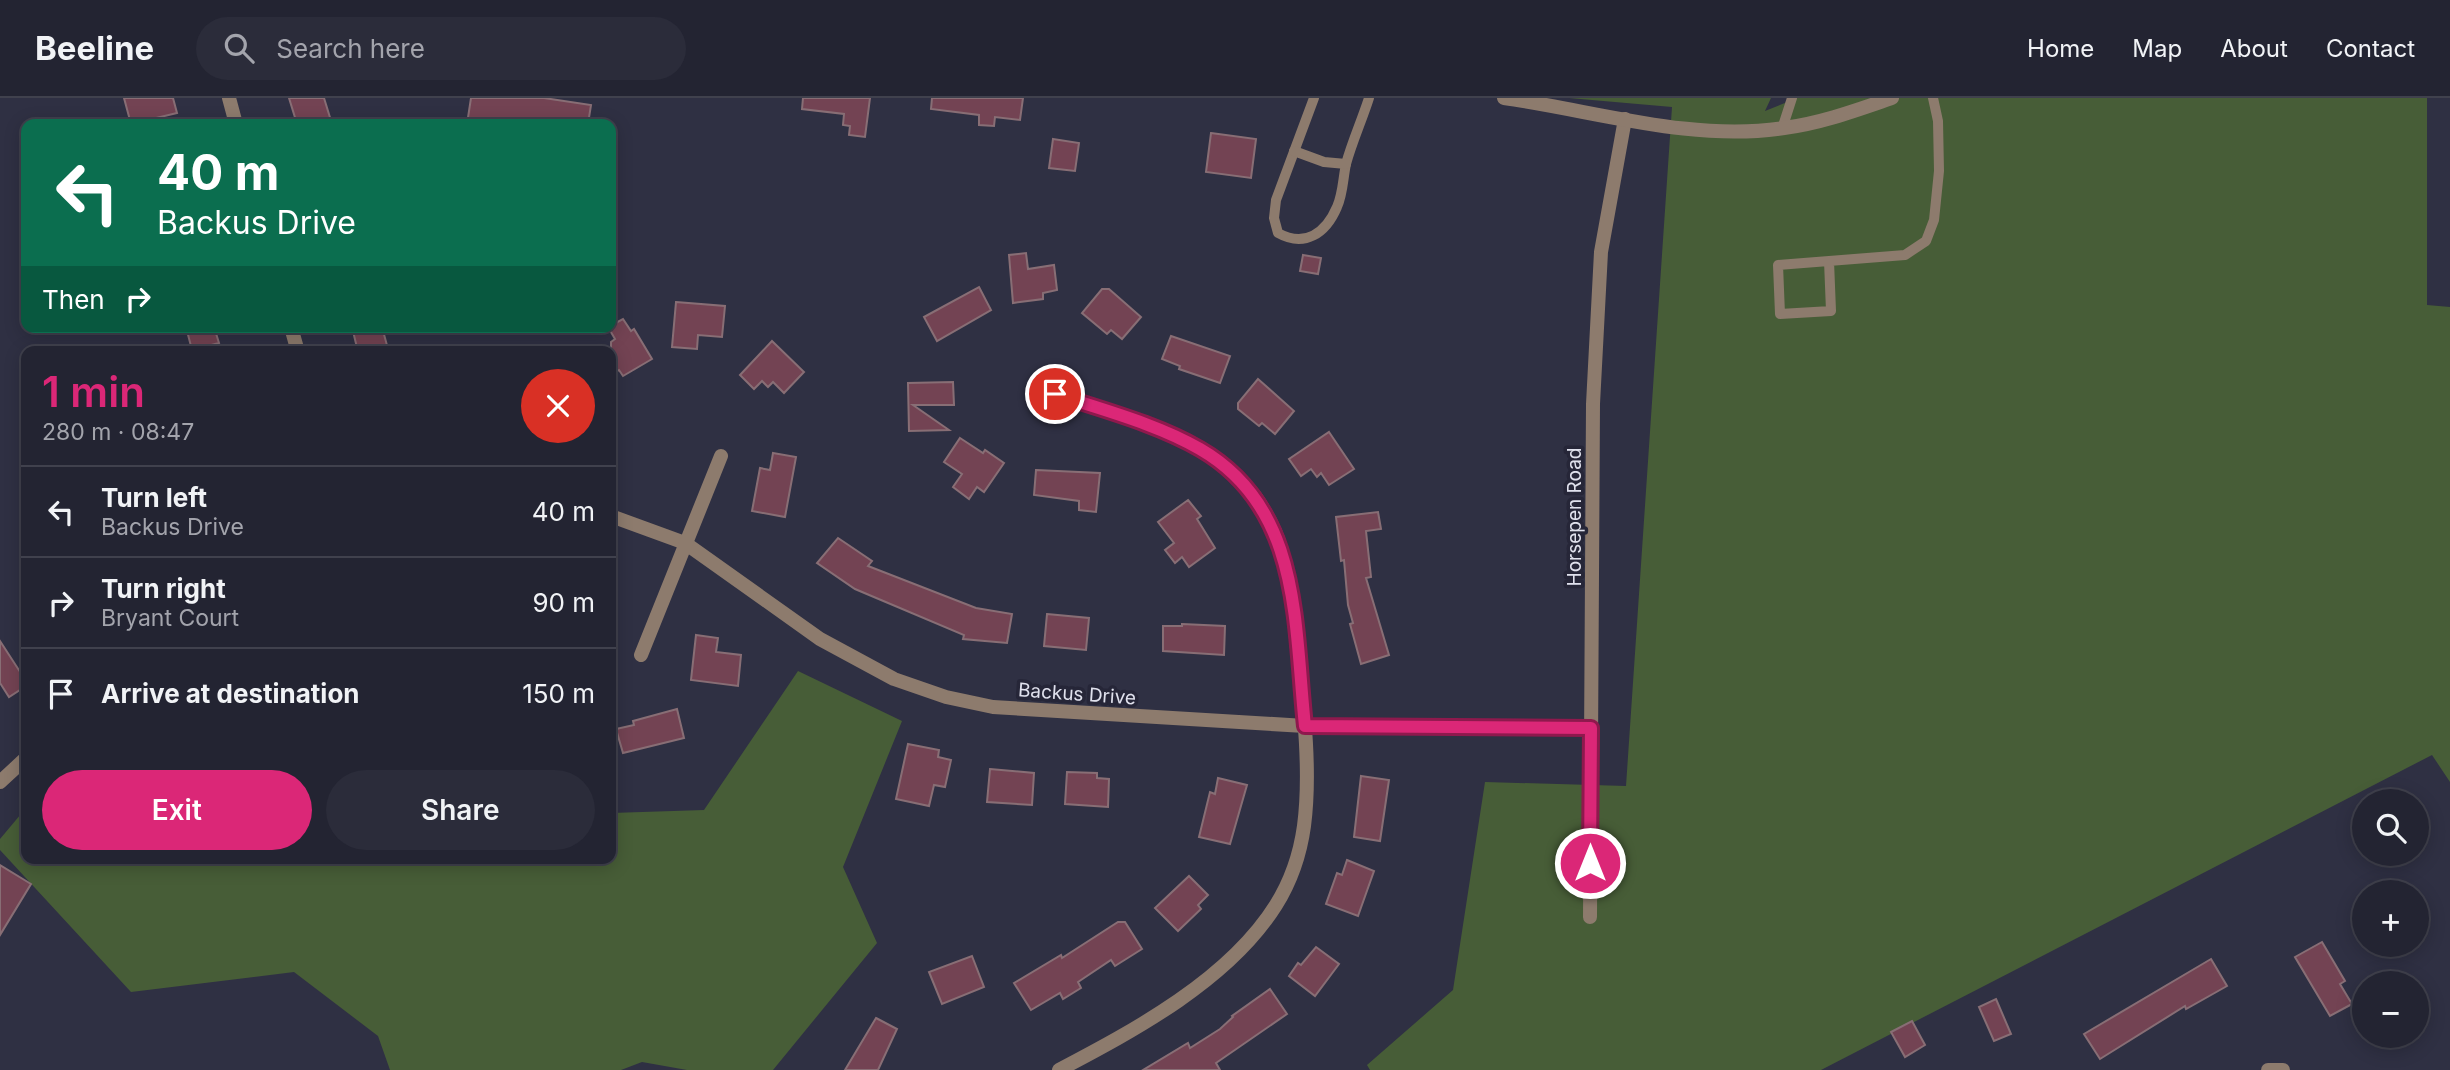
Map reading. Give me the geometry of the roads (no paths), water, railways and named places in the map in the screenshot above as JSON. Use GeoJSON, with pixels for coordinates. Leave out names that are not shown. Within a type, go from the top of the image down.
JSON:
{"type":"FeatureCollection","features":[{"type":"Feature","properties":{"kind":"street"},"geometry":{"type":"LineString","coordinates":[[229,98],[235,119]]}},
{"type":"Feature","properties":{"kind":"street"},"geometry":{"type":"LineString","coordinates":[[1504,98],[1625,119],[1716,130],[1782,129],[1823,121],[1892,98]]}},
{"type":"Feature","properties":{"kind":"street","name":"Horsepen Road"},"geometry":{"type":"LineString","coordinates":[[1590,917],[1593,404],[1601,252],[1625,119]]}},
{"type":"Feature","properties":{"kind":"street"},"geometry":{"type":"LineString","coordinates":[[1055,394],[1157,429],[1201,449],[1254,495],[1271,521],[1281,547],[1290,587],[1305,726],[1304,824],[1292,876],[1276,906],[1257,931],[1229,959],[1178,1001],[1059,1070]]}},
{"type":"Feature","properties":{"kind":"street"},"geometry":{"type":"LineString","coordinates":[[641,655],[721,456]]}},
{"type":"Feature","properties":{"kind":"street","name":"Backus Drive"},"geometry":{"type":"LineString","coordinates":[[616,518],[685,543],[820,639],[894,679],[946,697],[993,707],[1305,726],[1591,728]]}},
{"type":"Feature","properties":{"kind":"street"},"geometry":{"type":"LineString","coordinates":[[0,782],[21,763]]}},
{"type":"Feature","properties":{"kind":"street"},"geometry":{"type":"LineString","coordinates":[[2268,1070],[2284,1070]]}},
{"type":"Feature","properties":{"kind":"lane"},"geometry":{"type":"LineString","coordinates":[[1314,98],[1276,200],[1274,218],[1278,233],[1292,241],[1310,238],[1320,231],[1337,207],[1346,164],[1369,98]]}},
{"type":"Feature","properties":{"kind":"lane"},"geometry":{"type":"LineString","coordinates":[[1782,129],[1792,98]]}},
{"type":"Feature","properties":{"kind":"lane"},"geometry":{"type":"LineString","coordinates":[[1829,261],[1831,311],[1780,314],[1778,265],[1905,255],[1926,241],[1934,220],[1939,171],[1937,121],[1933,98]]}},
{"type":"Feature","properties":{"kind":"lane"},"geometry":{"type":"LineString","coordinates":[[1294,151],[1324,162],[1346,164]]}}]}
